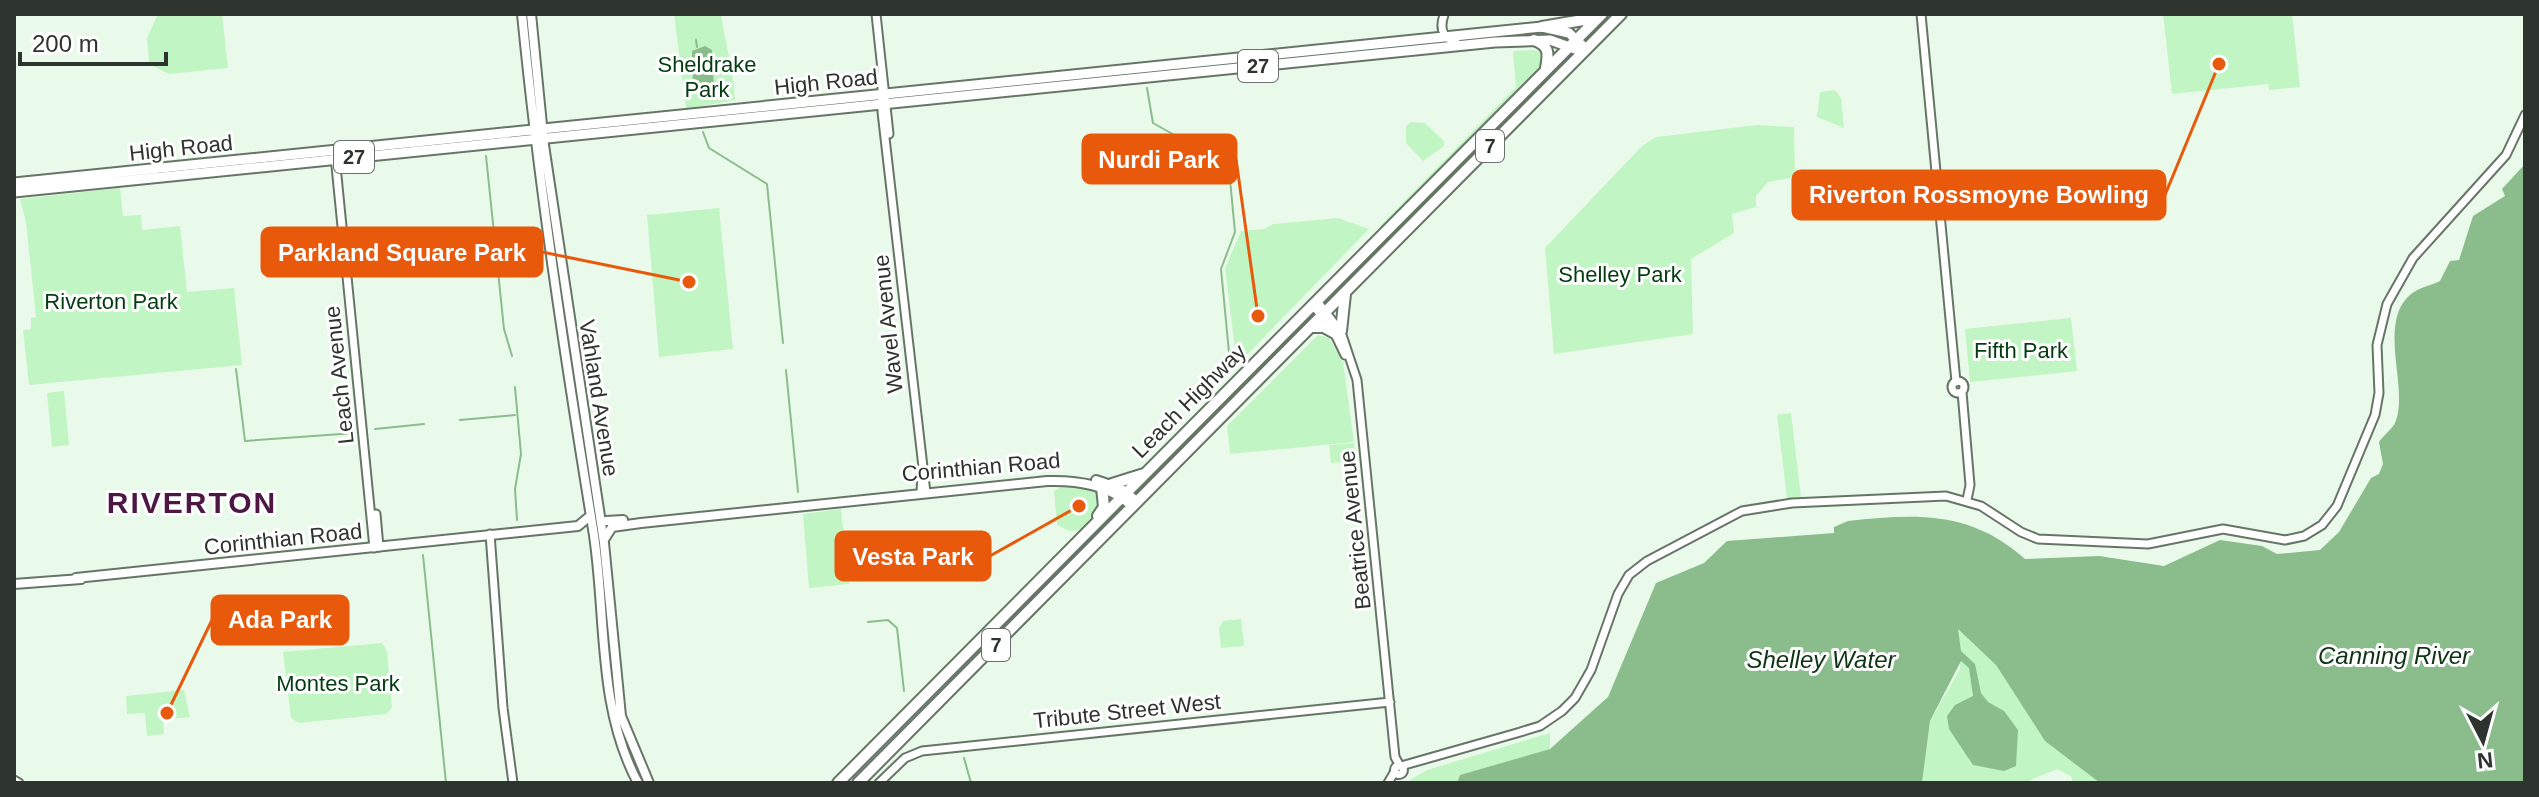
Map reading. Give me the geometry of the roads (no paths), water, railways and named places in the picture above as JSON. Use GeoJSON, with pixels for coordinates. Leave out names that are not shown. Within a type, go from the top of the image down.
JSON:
{"type":"FeatureCollection","features":[{"type":"Feature","properties":{"kind":"highway","name":"Leach Highway"},"geometry":{"type":"LineString","coordinates":[[858,783],[1621,14]]}},
{"type":"Feature","properties":{"kind":"highway","name":"Leach Highway"},"geometry":{"type":"LineString","coordinates":[[838,783],[1600,16]]}},
{"type":"Feature","properties":{"kind":"highway","name":"27"},"geometry":{"type":"LineString","coordinates":[[1542,27],[1600,16]]}},
{"type":"Feature","properties":{"kind":"highway"},"geometry":{"type":"LineString","coordinates":[[1534,40],[1543,43],[1548,51],[1546,70]]}},
{"type":"Feature","properties":{"kind":"highway"},"geometry":{"type":"LineString","coordinates":[[1311,327],[1338,332],[1345,292]]}},
{"type":"Feature","properties":{"kind":"highway"},"geometry":{"type":"LineString","coordinates":[[1088,531],[1104,507],[1107,486],[1146,473]]}},
{"type":"Feature","properties":{"kind":"main road","name":"Vahland Avenue"},"geometry":{"type":"LineString","coordinates":[[522,14],[594,513],[593,527],[604,543],[621,716],[649,783]]}},
{"type":"Feature","properties":{"kind":"main road","name":"Vahland Avenue"},"geometry":{"type":"LineString","coordinates":[[531,14],[539,134]]}},
{"type":"Feature","properties":{"kind":"main road","name":"High Road"},"geometry":{"type":"LineString","coordinates":[[14,183],[884,99],[1542,27],[1564,31],[1583,52]]}},
{"type":"Feature","properties":{"kind":"main road","name":"High Road"},"geometry":{"type":"LineString","coordinates":[[884,99],[1448,38],[1573,42]]}},
{"type":"Feature","properties":{"kind":"main road","name":"High Road"},"geometry":{"type":"LineString","coordinates":[[14,192],[337,154]]}},
{"type":"Feature","properties":{"kind":"main road","name":"Corinthian Road"},"geometry":{"type":"LineString","coordinates":[[488,536],[1047,477],[1107,486],[1125,494],[1136,504]]}},
{"type":"Feature","properties":{"kind":"main road","name":"Corinthian Road"},"geometry":{"type":"LineString","coordinates":[[14,584],[578,526],[594,513]]}},
{"type":"Feature","properties":{"kind":"main road","name":"Corinthian Road"},"geometry":{"type":"LineString","coordinates":[[604,543],[605,534],[612,527],[700,515]]}},
{"type":"Feature","properties":{"kind":"main road"},"geometry":{"type":"LineString","coordinates":[[593,527],[594,539]]}},
{"type":"Feature","properties":{"kind":"main road"},"geometry":{"type":"LineString","coordinates":[[593,527],[613,720],[638,783]]}},
{"type":"Feature","properties":{"kind":"main road"},"geometry":{"type":"LineString","coordinates":[[601,611],[606,617],[606,570]]}},
{"type":"Feature","properties":{"kind":"street","name":"Wavel Avenue"},"geometry":{"type":"LineString","coordinates":[[876,14],[923,491]]}},
{"type":"Feature","properties":{"kind":"street"},"geometry":{"type":"LineString","coordinates":[[1444,14],[1448,38]]}},
{"type":"Feature","properties":{"kind":"street"},"geometry":{"type":"LineString","coordinates":[[1444,14],[1448,38]]}},
{"type":"Feature","properties":{"kind":"street"},"geometry":{"type":"LineString","coordinates":[[1921,14],[1959,382],[1952,388],[1959,392],[1970,485],[1967,500]]}},
{"type":"Feature","properties":{"kind":"street"},"geometry":{"type":"LineString","coordinates":[[1396,773],[1411,764],[1540,726],[1562,711],[1575,698],[1591,670],[1618,594],[1629,575],[1725,518],[1753,507],[1932,496],[1967,500],[2038,539],[2148,544],[2207,529],[2223,529],[2279,540],[2313,532],[2337,506],[2375,415],[2379,393],[2377,345],[2387,304],[2413,258],[2506,155],[2525,115]]}},
{"type":"Feature","properties":{"kind":"street","name":"Leach Avenue"},"geometry":{"type":"LineString","coordinates":[[337,154],[377,547]]}},
{"type":"Feature","properties":{"kind":"street","name":"Beatrice Avenue"},"geometry":{"type":"LineString","coordinates":[[1315,303],[1338,332],[1353,381],[1396,773]]}},
{"type":"Feature","properties":{"kind":"street"},"geometry":{"type":"LineString","coordinates":[[488,536],[511,781]]}},
{"type":"Feature","properties":{"kind":"street","name":"Tribute Street West"},"geometry":{"type":"LineString","coordinates":[[879,783],[905,758],[922,751],[1388,702]]}},
{"type":"Feature","properties":{"kind":"water"},"geometry":{"type":"Polygon","coordinates":[[[705,46],[712,50],[714,89],[703,92],[693,87],[692,51],[705,46]]]}},
{"type":"Feature","properties":{"kind":"water","name":"Canning River"},"geometry":{"type":"Polygon","coordinates":[[[2525,164],[2525,783],[2100,783],[2045,741],[1996,665],[1958,629],[1961,651],[1975,664],[1981,693],[1988,702],[2004,711],[2018,730],[2016,766],[2004,771],[1973,765],[1949,729],[1947,716],[1955,705],[1973,696],[1969,668],[1961,661],[1930,721],[1922,783],[1457,783],[1460,775],[1550,749],[1608,697],[1656,583],[1704,563],[1727,541],[1834,533],[1834,527],[1848,521],[1919,517],[1941,519],[1984,531],[2025,559],[2099,556],[2164,566],[2220,540],[2262,546],[2277,554],[2320,550],[2339,532],[2371,478],[2379,474],[2383,464],[2379,442],[2395,423],[2399,409],[2395,339],[2401,306],[2414,292],[2440,281],[2450,261],[2459,260],[2473,216],[2505,196],[2502,189],[2525,164]]]}},
{"type":"Feature","properties":{"kind":"waterway"},"geometry":{"type":"LineString","coordinates":[[696,40],[697,47]]}},
{"type":"Feature","properties":{"kind":"waterway"},"geometry":{"type":"LineString","coordinates":[[1147,88],[1153,123],[1224,163],[1229,169],[1235,232],[1221,269],[1230,363]]}},
{"type":"Feature","properties":{"kind":"waterway"},"geometry":{"type":"LineString","coordinates":[[703,132],[709,148],[767,184],[783,343]]}},
{"type":"Feature","properties":{"kind":"waterway"},"geometry":{"type":"LineString","coordinates":[[486,156],[504,329],[512,356]]}},
{"type":"Feature","properties":{"kind":"waterway"},"geometry":{"type":"LineString","coordinates":[[236,369],[245,441],[355,433]]}},
{"type":"Feature","properties":{"kind":"waterway"},"geometry":{"type":"LineString","coordinates":[[786,370],[798,492]]}},
{"type":"Feature","properties":{"kind":"waterway"},"geometry":{"type":"LineString","coordinates":[[515,387],[521,454],[515,489],[517,520]]}},
{"type":"Feature","properties":{"kind":"waterway"},"geometry":{"type":"LineString","coordinates":[[460,420],[515,415]]}},
{"type":"Feature","properties":{"kind":"waterway"},"geometry":{"type":"LineString","coordinates":[[375,429],[424,424]]}},
{"type":"Feature","properties":{"kind":"waterway"},"geometry":{"type":"LineString","coordinates":[[423,555],[446,783]]}},
{"type":"Feature","properties":{"kind":"waterway"},"geometry":{"type":"LineString","coordinates":[[868,622],[888,620],[897,628],[904,691]]}},
{"type":"Feature","properties":{"kind":"waterway"},"geometry":{"type":"LineString","coordinates":[[964,758],[971,783]]}},
{"type":"Feature","properties":{"kind":"place","name":"Riverton Rossmoyne Bowling"},"geometry":{"type":"Point","coordinates":[2219,64]}},
{"type":"Feature","properties":{"kind":"place","name":"Parkland Square Park"},"geometry":{"type":"Point","coordinates":[689,282]}},
{"type":"Feature","properties":{"kind":"place","name":"Nurdi Park"},"geometry":{"type":"Point","coordinates":[1258,316]}},
{"type":"Feature","properties":{"kind":"place","name":"Vesta Park"},"geometry":{"type":"Point","coordinates":[1079,506]}},
{"type":"Feature","properties":{"kind":"place","name":"Ada Park"},"geometry":{"type":"Point","coordinates":[167,713]}},
{"type":"Feature","properties":{"kind":"district","name":"RIVERTON"},"geometry":{"type":"Point","coordinates":[192,502]}},
{"type":"Feature","properties":{"kind":"park label","name":"Sheldrake Park"},"geometry":{"type":"Point","coordinates":[707,76]}},
{"type":"Feature","properties":{"kind":"park label","name":"Shelley Park"},"geometry":{"type":"Point","coordinates":[1620,274]}},
{"type":"Feature","properties":{"kind":"park label","name":"Riverton Park"},"geometry":{"type":"Point","coordinates":[111,301]}},
{"type":"Feature","properties":{"kind":"park label","name":"Fifth Park"},"geometry":{"type":"Point","coordinates":[2021,350]}},
{"type":"Feature","properties":{"kind":"park label","name":"Montes Park"},"geometry":{"type":"Point","coordinates":[338,683]}},
{"type":"Feature","properties":{"kind":"water label","name":"Shelley Water"},"geometry":{"type":"Point","coordinates":[1821,659]}}]}
